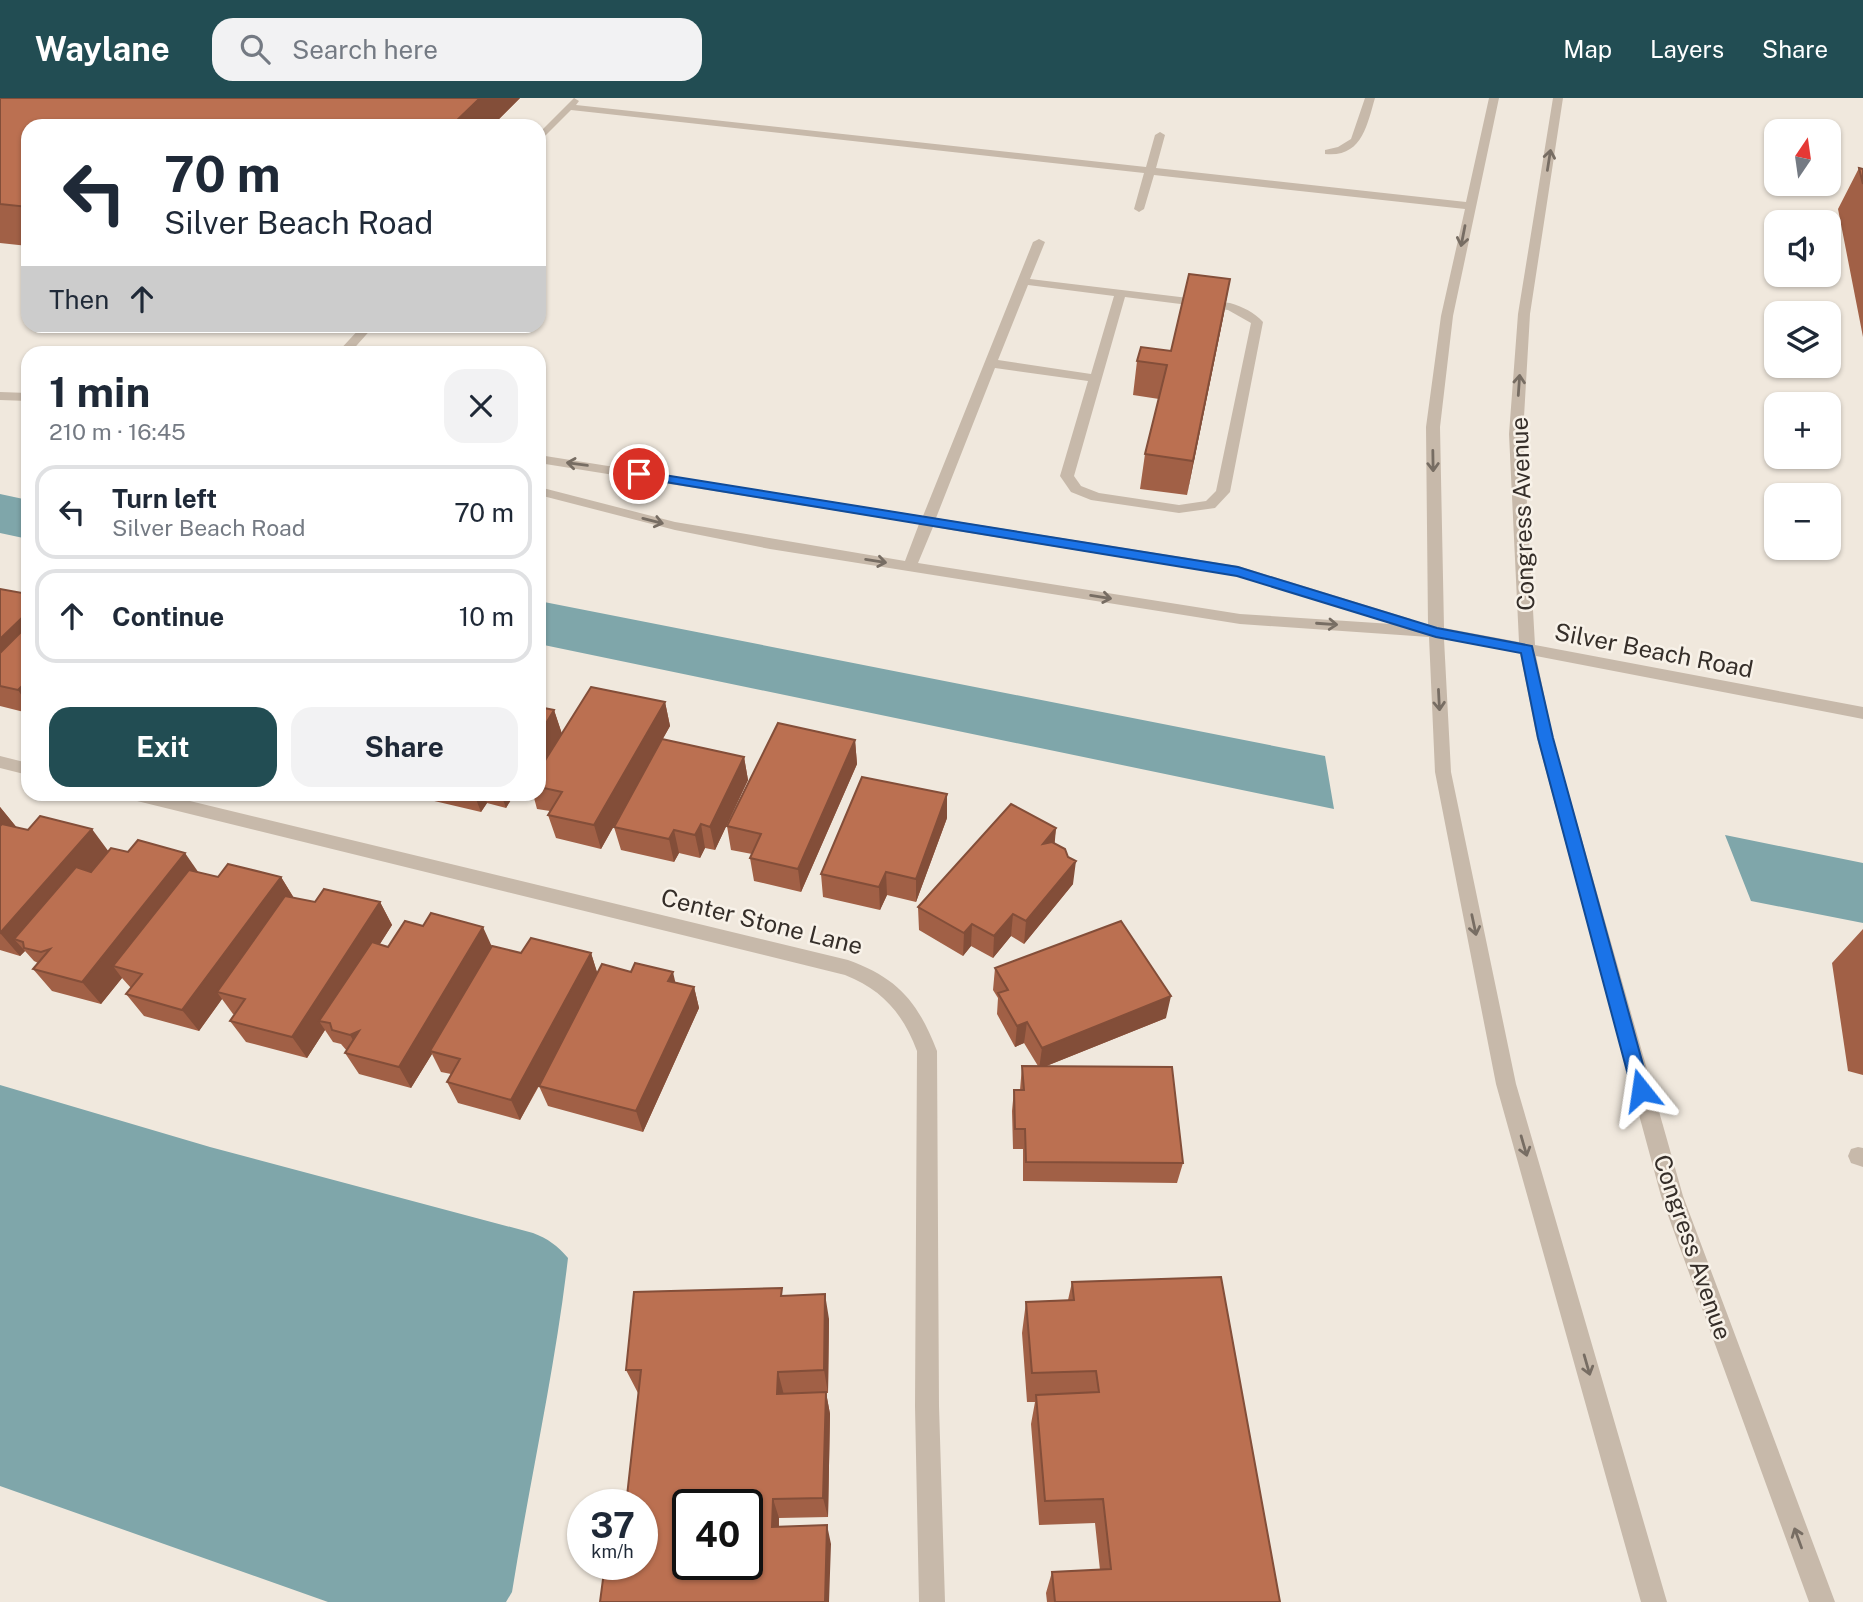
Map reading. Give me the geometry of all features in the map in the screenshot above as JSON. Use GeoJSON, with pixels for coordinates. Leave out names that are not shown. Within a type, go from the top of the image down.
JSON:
{"type":"FeatureCollection","features":[{"type":"Feature","properties":{"kind":"street"},"geometry":{"type":"LineString","coordinates":[[546,131],[577,98]]}},
{"type":"Feature","properties":{"kind":"street"},"geometry":{"type":"LineString","coordinates":[[1329,152],[1348,150],[1355,144],[1370,98]]}},
{"type":"Feature","properties":{"kind":"street"},"geometry":{"type":"LineString","coordinates":[[1494,98],[1447,316],[1433,427],[1436,632],[1443,772],[1506,1084],[1654,1602]]}},
{"type":"Feature","properties":{"kind":"street","name":"Congress Avenue"},"geometry":{"type":"LineString","coordinates":[[1558,98],[1524,314],[1516,434],[1527,649],[1551,760],[1672,1196],[1822,1602]]}},
{"type":"Feature","properties":{"kind":"street"},"geometry":{"type":"LineString","coordinates":[[568,107],[1469,206]]}},
{"type":"Feature","properties":{"kind":"street"},"geometry":{"type":"LineString","coordinates":[[1139,209],[1160,135]]}},
{"type":"Feature","properties":{"kind":"street"},"geometry":{"type":"LineString","coordinates":[[910,566],[1038,242]]}},
{"type":"Feature","properties":{"kind":"street"},"geometry":{"type":"LineString","coordinates":[[1023,281],[1230,307],[1246,313],[1258,322],[1223,492],[1210,505],[1179,509],[1096,497],[1076,489],[1068,476],[1120,294]]}},
{"type":"Feature","properties":{"kind":"street"},"geometry":{"type":"LineString","coordinates":[[349,346],[362,333]]}},
{"type":"Feature","properties":{"kind":"street"},"geometry":{"type":"LineString","coordinates":[[990,363],[1095,378]]}},
{"type":"Feature","properties":{"kind":"street"},"geometry":{"type":"LineString","coordinates":[[0,396],[21,397]]}},
{"type":"Feature","properties":{"kind":"street"},"geometry":{"type":"LineString","coordinates":[[546,460],[1238,571],[1436,632]]}},
{"type":"Feature","properties":{"kind":"street"},"geometry":{"type":"LineString","coordinates":[[546,493],[675,526],[1240,619],[1436,632]]}},
{"type":"Feature","properties":{"kind":"street","name":"Silver Beach Road"},"geometry":{"type":"LineString","coordinates":[[1436,632],[1863,713]]}},
{"type":"Feature","properties":{"kind":"street"},"geometry":{"type":"LineString","coordinates":[[0,762],[21,767]]}},
{"type":"Feature","properties":{"kind":"street","name":"Center Stone Lane"},"geometry":{"type":"LineString","coordinates":[[162,801],[848,968],[877,978],[897,996],[916,1021],[927,1051],[928,1406],[932,1602]]}},
{"type":"Feature","properties":{"kind":"water"},"geometry":{"type":"Polygon","coordinates":[[[0,494],[21,498],[21,538],[0,533],[0,494]]]}},
{"type":"Feature","properties":{"kind":"water"},"geometry":{"type":"Polygon","coordinates":[[[546,602],[1325,756],[1334,809],[546,645],[546,602]]]}},
{"type":"Feature","properties":{"kind":"water"},"geometry":{"type":"Polygon","coordinates":[[[1725,835],[1863,863],[1863,923],[1751,901],[1725,835]]]}},
{"type":"Feature","properties":{"kind":"water"},"geometry":{"type":"Polygon","coordinates":[[[0,1085],[210,1147],[533,1233],[564,1253],[568,1258],[556,1342],[512,1592],[506,1602],[328,1602],[0,1486],[0,1085]]]}},
{"type":"Feature","properties":{"kind":"building"},"geometry":{"type":"Polygon","coordinates":[[[0,98],[480,98],[458,119],[21,119],[21,206],[0,204],[0,98]]]}},
{"type":"Feature","properties":{"kind":"building"},"geometry":{"type":"Polygon","coordinates":[[[1189,274],[1230,279],[1193,461],[1145,454],[1167,365],[1137,361],[1141,347],[1171,351],[1189,274]]]}},
{"type":"Feature","properties":{"kind":"building"},"geometry":{"type":"Polygon","coordinates":[[[0,589],[21,593],[21,619],[0,639],[0,589]]]}},
{"type":"Feature","properties":{"kind":"building"},"geometry":{"type":"Polygon","coordinates":[[[21,632],[21,687],[18,690],[0,686],[0,653],[21,632]]]}},
{"type":"Feature","properties":{"kind":"building"},"geometry":{"type":"Polygon","coordinates":[[[591,687],[665,702],[594,825],[548,815],[562,792],[546,789],[546,759],[591,687]]]}},
{"type":"Feature","properties":{"kind":"building"},"geometry":{"type":"Polygon","coordinates":[[[546,708],[554,710],[546,723],[546,708]]]}},
{"type":"Feature","properties":{"kind":"building"},"geometry":{"type":"Polygon","coordinates":[[[778,723],[855,740],[798,869],[750,858],[761,834],[727,826],[778,723]]]}},
{"type":"Feature","properties":{"kind":"building"},"geometry":{"type":"Polygon","coordinates":[[[662,739],[744,757],[710,827],[701,824],[695,835],[674,830],[669,839],[614,827],[662,739]]]}},
{"type":"Feature","properties":{"kind":"building"},"geometry":{"type":"Polygon","coordinates":[[[862,777],[947,794],[916,879],[886,872],[879,887],[821,874],[862,777]]]}},
{"type":"Feature","properties":{"kind":"building"},"geometry":{"type":"Polygon","coordinates":[[[1011,804],[1056,828],[1043,844],[1052,842],[1065,849],[1068,857],[1076,861],[1026,921],[1013,914],[994,936],[972,924],[964,933],[918,907],[1011,804]]]}},
{"type":"Feature","properties":{"kind":"building"},"geometry":{"type":"Polygon","coordinates":[[[40,816],[92,829],[0,933],[0,826],[2,824],[28,830],[40,816]]]}},
{"type":"Feature","properties":{"kind":"building"},"geometry":{"type":"Polygon","coordinates":[[[138,840],[185,853],[82,982],[33,969],[50,949],[41,952],[24,948],[23,942],[14,939],[76,867],[91,872],[111,848],[128,852],[138,840]]]}},
{"type":"Feature","properties":{"kind":"building"},"geometry":{"type":"Polygon","coordinates":[[[228,864],[281,877],[182,1010],[126,994],[142,974],[113,966],[189,870],[218,877],[228,864]]]}},
{"type":"Feature","properties":{"kind":"building"},"geometry":{"type":"Polygon","coordinates":[[[324,889],[380,902],[292,1037],[230,1021],[245,999],[217,992],[285,896],[315,902],[324,889]]]}},
{"type":"Feature","properties":{"kind":"building"},"geometry":{"type":"Polygon","coordinates":[[[431,913],[483,927],[399,1067],[345,1053],[359,1031],[350,1035],[332,1030],[330,1023],[319,1021],[372,942],[388,947],[405,921],[423,926],[431,913]]]}},
{"type":"Feature","properties":{"kind":"building"},"geometry":{"type":"Polygon","coordinates":[[[1121,921],[1171,996],[1042,1048],[1027,1022],[1017,1026],[998,993],[1008,990],[995,968],[1121,921]]]}},
{"type":"Feature","properties":{"kind":"building"},"geometry":{"type":"Polygon","coordinates":[[[531,938],[591,953],[511,1100],[447,1082],[460,1059],[430,1051],[492,946],[521,953],[531,938]]]}},
{"type":"Feature","properties":{"kind":"building"},"geometry":{"type":"Polygon","coordinates":[[[635,963],[673,972],[668,981],[694,987],[636,1111],[539,1086],[602,964],[631,972],[635,963]]]}},
{"type":"Feature","properties":{"kind":"building"},"geometry":{"type":"Polygon","coordinates":[[[1022,1066],[1172,1067],[1183,1163],[1026,1162],[1025,1129],[1015,1129],[1014,1090],[1024,1090],[1022,1066]]]}},
{"type":"Feature","properties":{"kind":"building"},"geometry":{"type":"Polygon","coordinates":[[[1221,1277],[1280,1602],[1055,1602],[1052,1572],[1111,1569],[1103,1499],[1045,1501],[1036,1395],[1099,1392],[1096,1371],[1032,1373],[1026,1302],[1074,1300],[1072,1282],[1221,1277]]]}},
{"type":"Feature","properties":{"kind":"building"},"geometry":{"type":"Polygon","coordinates":[[[782,1288],[781,1296],[825,1294],[824,1370],[778,1372],[777,1394],[826,1392],[823,1498],[773,1499],[772,1527],[827,1525],[825,1602],[600,1602],[603,1580],[658,1580],[658,1489],[628,1489],[641,1370],[626,1370],[634,1292],[782,1288]]]}},
{"type":"Feature","properties":{"kind":"route"},"geometry":{"type":"LineString","coordinates":[[639,474],[1238,571],[1436,632],[1527,649],[1545,738],[1641,1090]]}}]}
